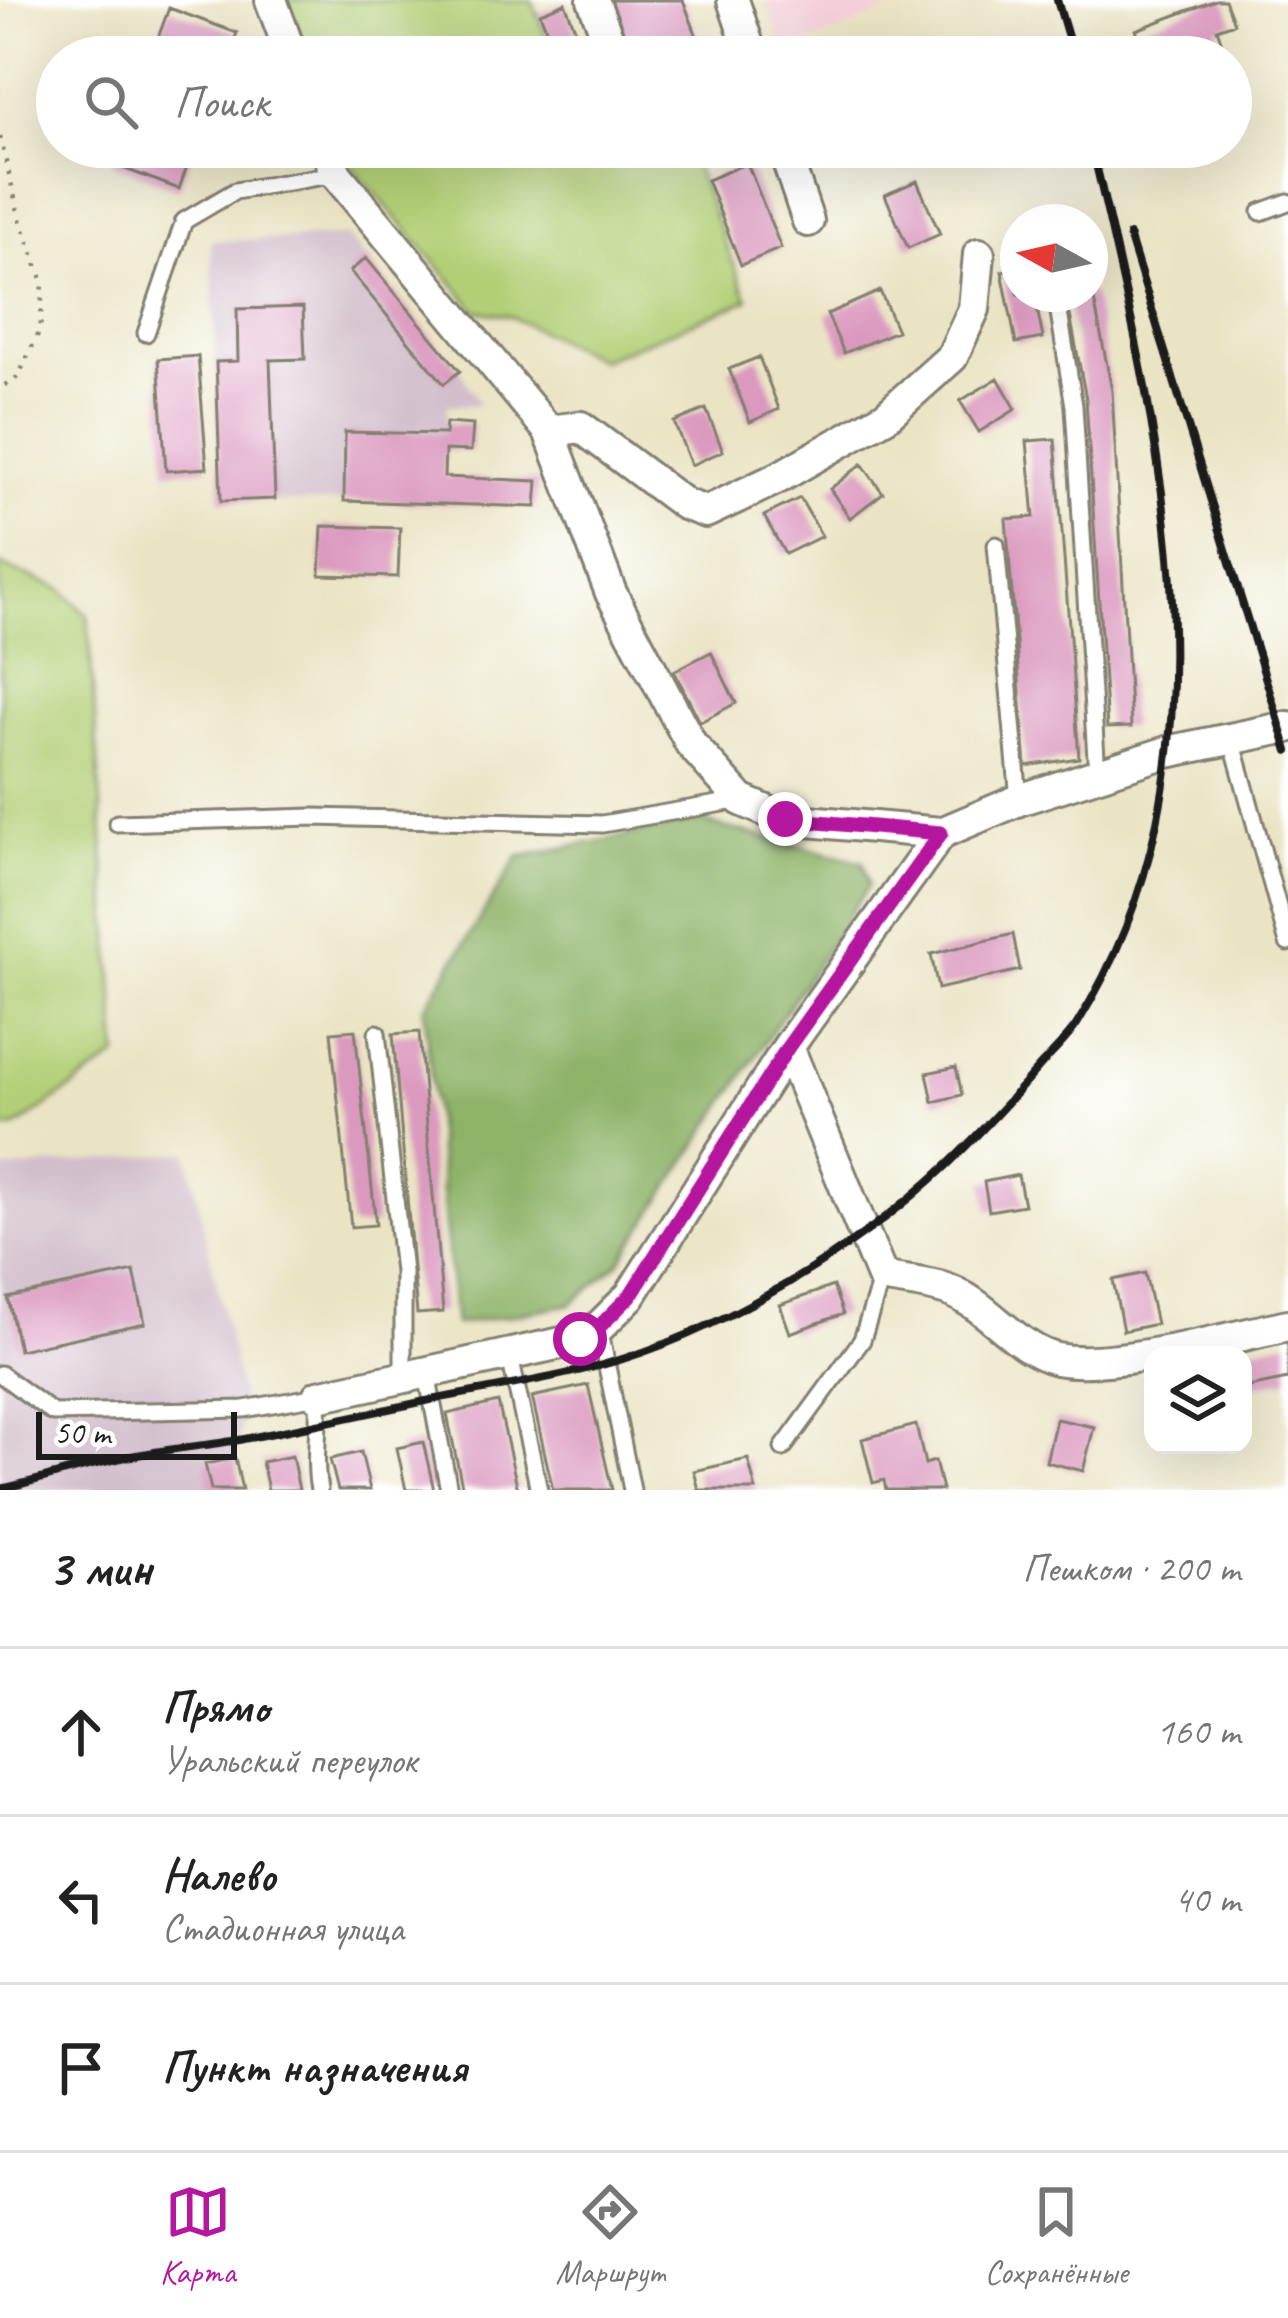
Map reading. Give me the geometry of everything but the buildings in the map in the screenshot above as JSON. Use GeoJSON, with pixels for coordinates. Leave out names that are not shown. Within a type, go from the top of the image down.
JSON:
{"type":"FeatureCollection","features":[{"type":"Feature","properties":{"kind":"street"},"geometry":{"type":"LineString","coordinates":[[271,0],[284,36]]}},
{"type":"Feature","properties":{"kind":"street"},"geometry":{"type":"LineString","coordinates":[[593,0],[607,36]]}},
{"type":"Feature","properties":{"kind":"street"},"geometry":{"type":"LineString","coordinates":[[733,0],[745,36]]}},
{"type":"Feature","properties":{"kind":"street"},"geometry":{"type":"LineString","coordinates":[[337,168],[548,431],[611,593],[691,744],[741,800],[785,819],[941,833],[1019,800],[1167,752],[1288,727]]}},
{"type":"Feature","properties":{"kind":"street"},"geometry":{"type":"LineString","coordinates":[[790,168],[808,221]]}},
{"type":"Feature","properties":{"kind":"street"},"geometry":{"type":"LineString","coordinates":[[548,431],[581,427],[684,504],[706,512],[778,478],[886,416],[952,357],[974,309],[979,254]]}},
{"type":"Feature","properties":{"kind":"street"},"geometry":{"type":"LineString","coordinates":[[318,1396],[510,1357],[580,1339],[599,1327],[630,1296],[788,1047],[941,833]]}},
{"type":"Feature","properties":{"kind":"street"},"geometry":{"type":"LineString","coordinates":[[788,1047],[882,1277],[954,1293],[1056,1359],[1103,1359],[1186,1347],[1288,1325]]}},
{"type":"Feature","properties":{"kind":"lane"},"geometry":{"type":"LineString","coordinates":[[146,333],[184,221],[235,191],[306,168]]}},
{"type":"Feature","properties":{"kind":"lane"},"geometry":{"type":"LineString","coordinates":[[1261,212],[1288,202]]}},
{"type":"Feature","properties":{"kind":"lane"},"geometry":{"type":"LineString","coordinates":[[1059,312],[1074,406],[1097,774]]}},
{"type":"Feature","properties":{"kind":"lane"},"geometry":{"type":"LineString","coordinates":[[996,545],[1019,800]]}},
{"type":"Feature","properties":{"kind":"lane"},"geometry":{"type":"LineString","coordinates":[[1232,740],[1288,943]]}},
{"type":"Feature","properties":{"kind":"lane"},"geometry":{"type":"LineString","coordinates":[[118,823],[313,817],[602,824],[741,800]]}},
{"type":"Feature","properties":{"kind":"lane"},"geometry":{"type":"LineString","coordinates":[[377,1033],[415,1376],[449,1490]]}},
{"type":"Feature","properties":{"kind":"lane"},"geometry":{"type":"LineString","coordinates":[[783,1448],[862,1340],[882,1277]]}},
{"type":"Feature","properties":{"kind":"lane"},"geometry":{"type":"LineString","coordinates":[[599,1327],[632,1490]]}},
{"type":"Feature","properties":{"kind":"lane"},"geometry":{"type":"LineString","coordinates":[[510,1357],[538,1490]]}},
{"type":"Feature","properties":{"kind":"lane"},"geometry":{"type":"LineString","coordinates":[[0,1374],[52,1413],[244,1409],[318,1396],[320,1423],[314,1462],[320,1490]]}},
{"type":"Feature","properties":{"kind":"path"},"geometry":{"type":"LineString","coordinates":[[0,137],[20,219],[44,282],[40,330],[18,376],[0,388]]}},
{"type":"Feature","properties":{"kind":"shaded area"},"geometry":{"type":"Polygon","coordinates":[[[766,0],[912,0],[826,36],[780,36],[766,0]]]}},
{"type":"Feature","properties":{"kind":"shaded area"},"geometry":{"type":"Polygon","coordinates":[[[347,237],[460,371],[480,405],[447,405],[443,503],[221,501],[211,241],[347,237]]]}},
{"type":"Feature","properties":{"kind":"shaded area"},"geometry":{"type":"Polygon","coordinates":[[[187,1152],[244,1409],[235,1458],[242,1490],[0,1490],[0,1170],[187,1152]]]}},
{"type":"Feature","properties":{"kind":"green space"},"geometry":{"type":"Polygon","coordinates":[[[286,0],[532,0],[546,36],[300,36],[286,0]]]}},
{"type":"Feature","properties":{"kind":"green space"},"geometry":{"type":"Polygon","coordinates":[[[353,168],[695,168],[748,300],[600,360],[509,316],[477,311],[353,168]]]}},
{"type":"Feature","properties":{"kind":"green space"},"geometry":{"type":"Polygon","coordinates":[[[0,565],[61,589],[88,616],[118,1056],[16,1127],[0,1129],[0,565]]]}},
{"type":"Feature","properties":{"kind":"green space"},"geometry":{"type":"Polygon","coordinates":[[[699,821],[863,862],[869,885],[619,1263],[571,1304],[455,1325],[424,1009],[518,857],[699,821]]]}},
{"type":"Feature","properties":{"kind":"railway"},"geometry":{"type":"LineString","coordinates":[[1057,0],[1068,36]]}},
{"type":"Feature","properties":{"kind":"railway"},"geometry":{"type":"LineString","coordinates":[[0,1489],[128,1457],[239,1440],[558,1376],[647,1351],[693,1332],[831,1256],[913,1195],[972,1140],[1069,1034],[1128,922],[1159,814],[1172,704],[1172,592],[1160,478],[1141,366],[1097,168]]}},
{"type":"Feature","properties":{"kind":"railway"},"geometry":{"type":"LineString","coordinates":[[1129,235],[1288,751]]}},
{"type":"Feature","properties":{"kind":"route"},"geometry":{"type":"LineString","coordinates":[[580,1339],[630,1296],[788,1047],[941,833],[785,819]]}}]}
